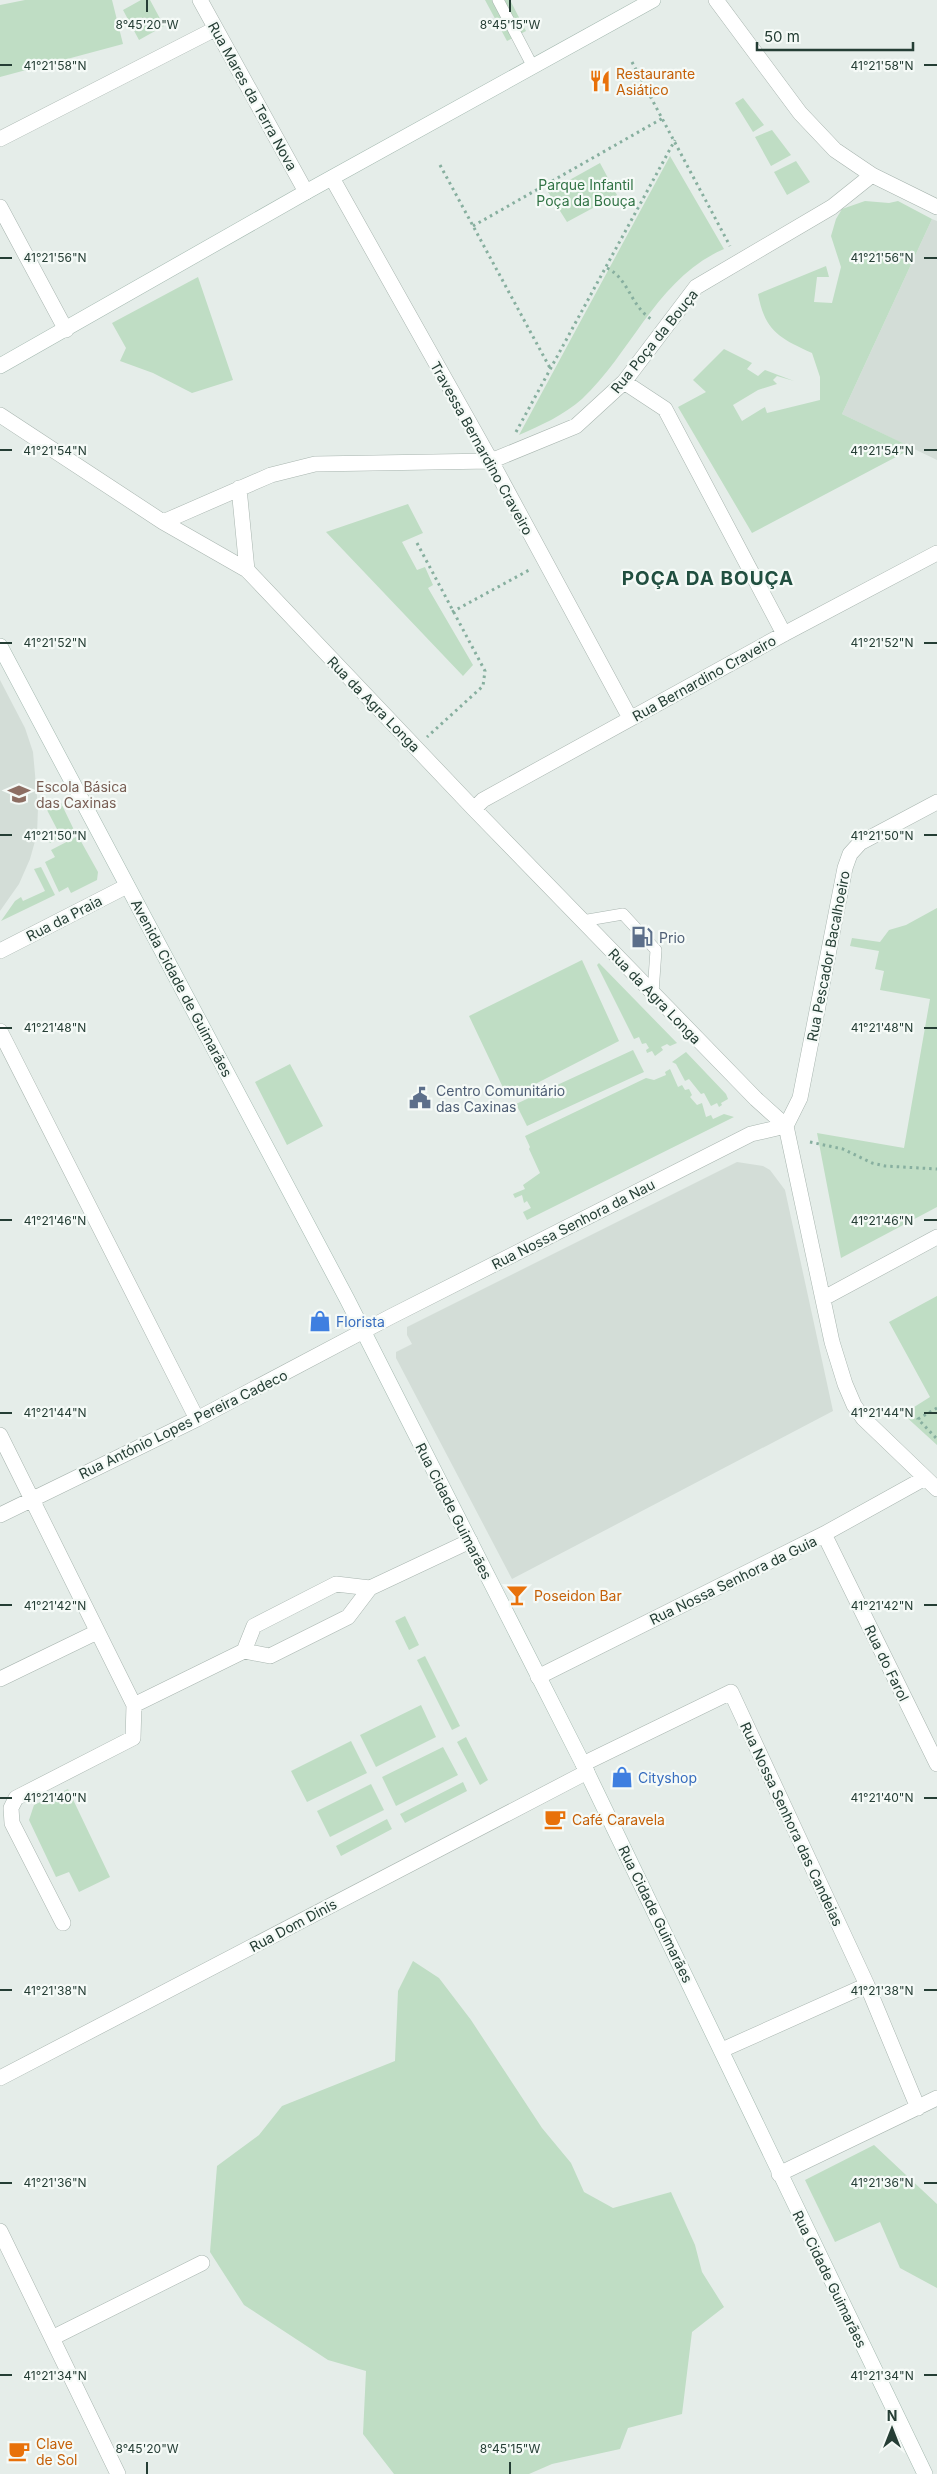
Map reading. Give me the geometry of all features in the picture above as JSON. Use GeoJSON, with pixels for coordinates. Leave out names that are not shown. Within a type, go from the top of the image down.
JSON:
{"type":"FeatureCollection","features":[{"type":"Feature","properties":{"kind":"street","name":"Rua Mares da Terra Nova"},"geometry":{"type":"LineString","coordinates":[[200,0],[306,192]]}},
{"type":"Feature","properties":{"kind":"street"},"geometry":{"type":"LineString","coordinates":[[0,366],[306,192],[653,0]]}},
{"type":"Feature","properties":{"kind":"street"},"geometry":{"type":"LineString","coordinates":[[716,0],[817,133],[835,150],[872,175],[937,207]]}},
{"type":"Feature","properties":{"kind":"street"},"geometry":{"type":"LineString","coordinates":[[0,139],[215,29]]}},
{"type":"Feature","properties":{"kind":"street","name":"Rua Poça da Bouça"},"geometry":{"type":"LineString","coordinates":[[163,522],[271,475],[315,464],[491,461],[576,426],[624,382],[696,287],[832,207],[872,175]]}},
{"type":"Feature","properties":{"kind":"street","name":"Travessa Bernardino Craveiro"},"geometry":{"type":"LineString","coordinates":[[332,178],[491,461],[630,718]]}},
{"type":"Feature","properties":{"kind":"street"},"geometry":{"type":"LineString","coordinates":[[0,207],[66,330]]}},
{"type":"Feature","properties":{"kind":"street"},"geometry":{"type":"LineString","coordinates":[[624,382],[665,409],[784,634]]}},
{"type":"Feature","properties":{"kind":"street","name":"Rua da Agra Longa"},"geometry":{"type":"LineString","coordinates":[[0,415],[163,522],[247,570],[582,921],[756,1099],[786,1126]]}},
{"type":"Feature","properties":{"kind":"street"},"geometry":{"type":"LineString","coordinates":[[239,488],[247,570]]}},
{"type":"Feature","properties":{"kind":"street","name":"Rua Bernardino Craveiro"},"geometry":{"type":"LineString","coordinates":[[474,809],[483,800],[630,718],[937,552]]}},
{"type":"Feature","properties":{"kind":"street","name":"Avenida Cidade de Guimarães"},"geometry":{"type":"LineString","coordinates":[[0,646],[364,1331]]}},
{"type":"Feature","properties":{"kind":"street","name":"Rua Pescador Bacalhoeiro"},"geometry":{"type":"LineString","coordinates":[[786,1126],[800,1098],[845,868],[850,854],[860,843],[937,802]]}},
{"type":"Feature","properties":{"kind":"street","name":"Rua da Praia"},"geometry":{"type":"LineString","coordinates":[[0,951],[127,886]]}},
{"type":"Feature","properties":{"kind":"street"},"geometry":{"type":"LineString","coordinates":[[0,1031],[197,1419]]}},
{"type":"Feature","properties":{"kind":"street"},"geometry":{"type":"LineString","coordinates":[[786,1126],[832,1342],[845,1384],[854,1405],[863,1418],[937,1489]]}},
{"type":"Feature","properties":{"kind":"street","name":"Rua Nossa Senhora da Nau"},"geometry":{"type":"LineString","coordinates":[[364,1331],[751,1134],[786,1126]]}},
{"type":"Feature","properties":{"kind":"street"},"geometry":{"type":"LineString","coordinates":[[824,1298],[937,1237]]}},
{"type":"Feature","properties":{"kind":"street","name":"Rua António Lopes Pereira Cadeco"},"geometry":{"type":"LineString","coordinates":[[0,1515],[197,1419],[364,1331]]}},
{"type":"Feature","properties":{"kind":"street","name":"Rua Cidade Guimarães"},"geometry":{"type":"LineString","coordinates":[[364,1331],[585,1768],[925,2474]]}},
{"type":"Feature","properties":{"kind":"street"},"geometry":{"type":"LineString","coordinates":[[0,1435],[134,1705],[133,1738],[16,1798],[11,1808],[12,1823],[63,1922]]}},
{"type":"Feature","properties":{"kind":"street","name":"Rua Nossa Senhora da Guia"},"geometry":{"type":"LineString","coordinates":[[538,1677],[824,1534],[925,1478]]}},
{"type":"Feature","properties":{"kind":"street","name":"Rua do Farol"},"geometry":{"type":"LineString","coordinates":[[824,1534],[937,1764]]}},
{"type":"Feature","properties":{"kind":"street"},"geometry":{"type":"LineString","coordinates":[[134,1705],[244,1650],[270,1656],[348,1617],[370,1588],[470,1541]]}},
{"type":"Feature","properties":{"kind":"street"},"geometry":{"type":"LineString","coordinates":[[244,1650],[254,1626],[336,1584],[370,1588]]}},
{"type":"Feature","properties":{"kind":"street"},"geometry":{"type":"LineString","coordinates":[[0,1679],[97,1632]]}},
{"type":"Feature","properties":{"kind":"street","name":"Rua Nossa Senhora das Candeias"},"geometry":{"type":"LineString","coordinates":[[585,1768],[731,1692],[867,1985],[918,2108]]}},
{"type":"Feature","properties":{"kind":"street","name":"Rua Dom Dinis"},"geometry":{"type":"LineString","coordinates":[[0,2078],[585,1768]]}},
{"type":"Feature","properties":{"kind":"street"},"geometry":{"type":"LineString","coordinates":[[722,2050],[867,1985]]}},
{"type":"Feature","properties":{"kind":"street"},"geometry":{"type":"LineString","coordinates":[[780,2174],[937,2098]]}},
{"type":"Feature","properties":{"kind":"street"},"geometry":{"type":"LineString","coordinates":[[0,2231],[118,2474]]}},
{"type":"Feature","properties":{"kind":"street"},"geometry":{"type":"LineString","coordinates":[[52,2338],[202,2263]]}},
{"type":"Feature","properties":{"kind":"lane"},"geometry":{"type":"LineString","coordinates":[[498,0],[533,66]]}},
{"type":"Feature","properties":{"kind":"lane"},"geometry":{"type":"LineString","coordinates":[[582,921],[623,914],[656,950],[653,993]]}},
{"type":"Feature","properties":{"kind":"path"},"geometry":{"type":"LineString","coordinates":[[632,62],[730,246]]}},
{"type":"Feature","properties":{"kind":"path"},"geometry":{"type":"LineString","coordinates":[[473,226],[663,118]]}},
{"type":"Feature","properties":{"kind":"path"},"geometry":{"type":"LineString","coordinates":[[513,437],[607,268],[675,140]]}},
{"type":"Feature","properties":{"kind":"path"},"geometry":{"type":"LineString","coordinates":[[440,165],[550,368]]}},
{"type":"Feature","properties":{"kind":"path"},"geometry":{"type":"LineString","coordinates":[[607,268],[622,280],[640,311],[652,319]]}},
{"type":"Feature","properties":{"kind":"path"},"geometry":{"type":"LineString","coordinates":[[417,543],[485,671],[483,686],[423,740]]}},
{"type":"Feature","properties":{"kind":"path"},"geometry":{"type":"LineString","coordinates":[[452,612],[533,567]]}},
{"type":"Feature","properties":{"kind":"path"},"geometry":{"type":"LineString","coordinates":[[810,1142],[843,1149],[872,1163],[885,1166],[937,1169]]}},
{"type":"Feature","properties":{"kind":"path"},"geometry":{"type":"LineString","coordinates":[[937,1408],[918,1419],[937,1439]]}},
{"type":"Feature","properties":{"kind":"shaded area"},"geometry":{"type":"Polygon","coordinates":[[[932,219],[937,221],[937,460],[842,414],[932,219]]]}},
{"type":"Feature","properties":{"kind":"shaded area","name":"Escola Básica das Caxinas"},"geometry":{"type":"Polygon","coordinates":[[[0,680],[25,728],[33,752],[38,808],[37,834],[30,859],[19,884],[0,911],[0,680]]]}},
{"type":"Feature","properties":{"kind":"shaded area"},"geometry":{"type":"Polygon","coordinates":[[[737,1162],[763,1166],[770,1170],[785,1190],[833,1411],[512,1579],[396,1358],[396,1352],[412,1344],[407,1335],[407,1327],[737,1162]]]}},
{"type":"Feature","properties":{"kind":"green space"},"geometry":{"type":"Polygon","coordinates":[[[25,0],[112,0],[123,44],[0,77],[0,5],[25,0]]]}},
{"type":"Feature","properties":{"kind":"green space"},"geometry":{"type":"Polygon","coordinates":[[[141,0],[150,0],[164,26],[139,40],[123,10],[141,0]]]}},
{"type":"Feature","properties":{"kind":"green space"},"geometry":{"type":"Polygon","coordinates":[[[485,0],[510,0],[526,31],[507,41],[485,0]]]}},
{"type":"Feature","properties":{"kind":"green space"},"geometry":{"type":"Polygon","coordinates":[[[743,98],[764,125],[753,132],[735,103],[743,98]]]}},
{"type":"Feature","properties":{"kind":"green space"},"geometry":{"type":"Polygon","coordinates":[[[772,130],[791,155],[771,166],[755,137],[772,130]]]}},
{"type":"Feature","properties":{"kind":"green space"},"geometry":{"type":"Polygon","coordinates":[[[670,156],[724,249],[701,262],[681,278],[663,297],[600,380],[582,399],[560,415],[519,435],[670,156]]]}},
{"type":"Feature","properties":{"kind":"green space"},"geometry":{"type":"Polygon","coordinates":[[[796,161],[810,182],[787,195],[774,172],[796,161]]]}},
{"type":"Feature","properties":{"kind":"green space","name":"Parque Infantil Poça da Bouça"},"geometry":{"type":"Polygon","coordinates":[[[600,163],[617,195],[567,222],[548,192],[600,163]]]}},
{"type":"Feature","properties":{"kind":"green space"},"geometry":{"type":"Polygon","coordinates":[[[865,201],[889,203],[898,201],[932,219],[842,414],[913,448],[752,533],[678,407],[706,392],[693,380],[724,349],[752,363],[747,369],[758,376],[765,370],[794,381],[777,376],[773,380],[777,384],[758,390],[733,405],[742,421],[765,407],[767,413],[820,400],[820,377],[812,353],[791,343],[775,332],[765,317],[758,294],[826,266],[829,277],[817,277],[814,302],[832,303],[841,267],[831,236],[836,219],[842,209],[865,201]]]}},
{"type":"Feature","properties":{"kind":"green space"},"geometry":{"type":"Polygon","coordinates":[[[198,277],[233,380],[192,393],[153,373],[120,361],[126,348],[112,323],[198,277]]]}},
{"type":"Feature","properties":{"kind":"green space"},"geometry":{"type":"Polygon","coordinates":[[[408,504],[423,533],[402,542],[417,570],[425,567],[433,585],[428,588],[473,665],[463,676],[326,532],[408,504]]]}},
{"type":"Feature","properties":{"kind":"green space"},"geometry":{"type":"Polygon","coordinates":[[[61,803],[74,830],[50,843],[46,837],[58,831],[47,810],[61,803]]]}},
{"type":"Feature","properties":{"kind":"green space"},"geometry":{"type":"Polygon","coordinates":[[[78,836],[98,872],[97,880],[71,893],[68,887],[59,892],[45,862],[55,857],[51,850],[78,836]]]}},
{"type":"Feature","properties":{"kind":"green space"},"geometry":{"type":"Polygon","coordinates":[[[41,867],[55,895],[1,921],[15,901],[21,897],[23,901],[45,891],[34,869],[41,867]]]}},
{"type":"Feature","properties":{"kind":"green space"},"geometry":{"type":"Polygon","coordinates":[[[937,908],[937,1207],[841,1258],[817,1133],[904,1148],[930,999],[880,990],[884,971],[875,969],[879,951],[850,946],[852,938],[880,942],[889,930],[906,925],[937,908]]]}},
{"type":"Feature","properties":{"kind":"green space"},"geometry":{"type":"Polygon","coordinates":[[[582,960],[619,1041],[508,1098],[469,1016],[582,960]]]}},
{"type":"Feature","properties":{"kind":"green space"},"geometry":{"type":"Polygon","coordinates":[[[599,963],[677,1043],[661,1047],[663,1050],[655,1056],[652,1051],[647,1053],[646,1050],[649,1048],[646,1043],[642,1044],[639,1037],[634,1039],[597,965],[599,963]]]}},
{"type":"Feature","properties":{"kind":"green space"},"geometry":{"type":"Polygon","coordinates":[[[633,1050],[644,1072],[527,1126],[516,1104],[633,1050]]]}},
{"type":"Feature","properties":{"kind":"green space"},"geometry":{"type":"Polygon","coordinates":[[[686,1052],[726,1094],[728,1099],[721,1103],[722,1105],[719,1107],[717,1103],[711,1106],[704,1093],[701,1094],[689,1079],[685,1081],[676,1064],[672,1062],[686,1052]]]}},
{"type":"Feature","properties":{"kind":"green space"},"geometry":{"type":"Polygon","coordinates":[[[290,1064],[323,1126],[287,1145],[255,1082],[290,1064]]]}},
{"type":"Feature","properties":{"kind":"green space"},"geometry":{"type":"Polygon","coordinates":[[[670,1069],[678,1087],[682,1085],[685,1090],[689,1089],[692,1095],[690,1097],[697,1105],[702,1103],[706,1117],[711,1115],[713,1119],[724,1114],[734,1117],[527,1220],[523,1212],[531,1208],[527,1201],[524,1203],[522,1195],[515,1198],[513,1194],[525,1189],[523,1185],[540,1173],[525,1136],[646,1078],[654,1080],[666,1075],[665,1072],[670,1069]]]}},
{"type":"Feature","properties":{"kind":"green space"},"geometry":{"type":"Polygon","coordinates":[[[937,1296],[937,1445],[903,1414],[930,1397],[889,1322],[937,1296]]]}},
{"type":"Feature","properties":{"kind":"green space"},"geometry":{"type":"Polygon","coordinates":[[[405,1616],[419,1645],[409,1650],[395,1621],[405,1616]]]}},
{"type":"Feature","properties":{"kind":"green space"},"geometry":{"type":"Polygon","coordinates":[[[425,1656],[460,1726],[452,1730],[417,1660],[425,1656]]]}},
{"type":"Feature","properties":{"kind":"green space"},"geometry":{"type":"Polygon","coordinates":[[[421,1705],[436,1737],[376,1767],[360,1735],[421,1705]]]}},
{"type":"Feature","properties":{"kind":"green space"},"geometry":{"type":"Polygon","coordinates":[[[466,1737],[488,1780],[480,1785],[457,1742],[466,1737]]]}},
{"type":"Feature","properties":{"kind":"green space"},"geometry":{"type":"Polygon","coordinates":[[[351,1741],[367,1773],[307,1802],[291,1771],[351,1741]]]}},
{"type":"Feature","properties":{"kind":"green space"},"geometry":{"type":"Polygon","coordinates":[[[443,1747],[458,1775],[396,1806],[382,1777],[443,1747]]]}},
{"type":"Feature","properties":{"kind":"green space"},"geometry":{"type":"Polygon","coordinates":[[[463,1782],[467,1791],[405,1823],[400,1814],[463,1782]]]}},
{"type":"Feature","properties":{"kind":"green space"},"geometry":{"type":"Polygon","coordinates":[[[371,1784],[384,1810],[330,1837],[317,1811],[371,1784]]]}},
{"type":"Feature","properties":{"kind":"green space"},"geometry":{"type":"Polygon","coordinates":[[[68,1789],[110,1877],[79,1892],[69,1872],[56,1877],[29,1820],[34,1805],[68,1789]]]}},
{"type":"Feature","properties":{"kind":"green space"},"geometry":{"type":"Polygon","coordinates":[[[387,1819],[392,1829],[341,1856],[336,1846],[387,1819]]]}},
{"type":"Feature","properties":{"kind":"green space"},"geometry":{"type":"Polygon","coordinates":[[[413,1961],[439,1978],[471,2020],[542,2128],[571,2163],[584,2192],[613,2208],[671,2192],[695,2245],[702,2272],[724,2307],[692,2332],[682,2414],[628,2428],[620,2449],[552,2464],[529,2474],[394,2474],[363,2434],[366,2371],[328,2360],[244,2305],[210,2252],[217,2166],[259,2135],[282,2106],[395,2061],[398,1991],[413,1961]]]}},
{"type":"Feature","properties":{"kind":"green space"},"geometry":{"type":"Polygon","coordinates":[[[874,2145],[937,2204],[937,2288],[900,2268],[880,2222],[835,2242],[805,2180],[874,2145]]]}},
{"type":"Feature","properties":{"kind":"place","name":"Restaurante Asiático"},"geometry":{"type":"Point","coordinates":[600,81]}},
{"type":"Feature","properties":{"kind":"place","name":"Escola Básica das Caxinas"},"geometry":{"type":"Point","coordinates":[19,794]}},
{"type":"Feature","properties":{"kind":"place","name":"Prio"},"geometry":{"type":"Point","coordinates":[642,937]}},
{"type":"Feature","properties":{"kind":"place","name":"Centro Comunitário das Caxinas"},"geometry":{"type":"Point","coordinates":[420,1098]}},
{"type":"Feature","properties":{"kind":"place","name":"Florista"},"geometry":{"type":"Point","coordinates":[320,1321]}},
{"type":"Feature","properties":{"kind":"place","name":"Poseidon Bar"},"geometry":{"type":"Point","coordinates":[517,1595]}},
{"type":"Feature","properties":{"kind":"place","name":"Cityshop"},"geometry":{"type":"Point","coordinates":[622,1777]}},
{"type":"Feature","properties":{"kind":"place","name":"Café Caravela"},"geometry":{"type":"Point","coordinates":[555,1819]}},
{"type":"Feature","properties":{"kind":"place","name":"Clave de Sol"},"geometry":{"type":"Point","coordinates":[19,2451]}},
{"type":"Feature","properties":{"kind":"district","name":"POÇA DA BOUÇA"},"geometry":{"type":"Point","coordinates":[708,578]}}]}
